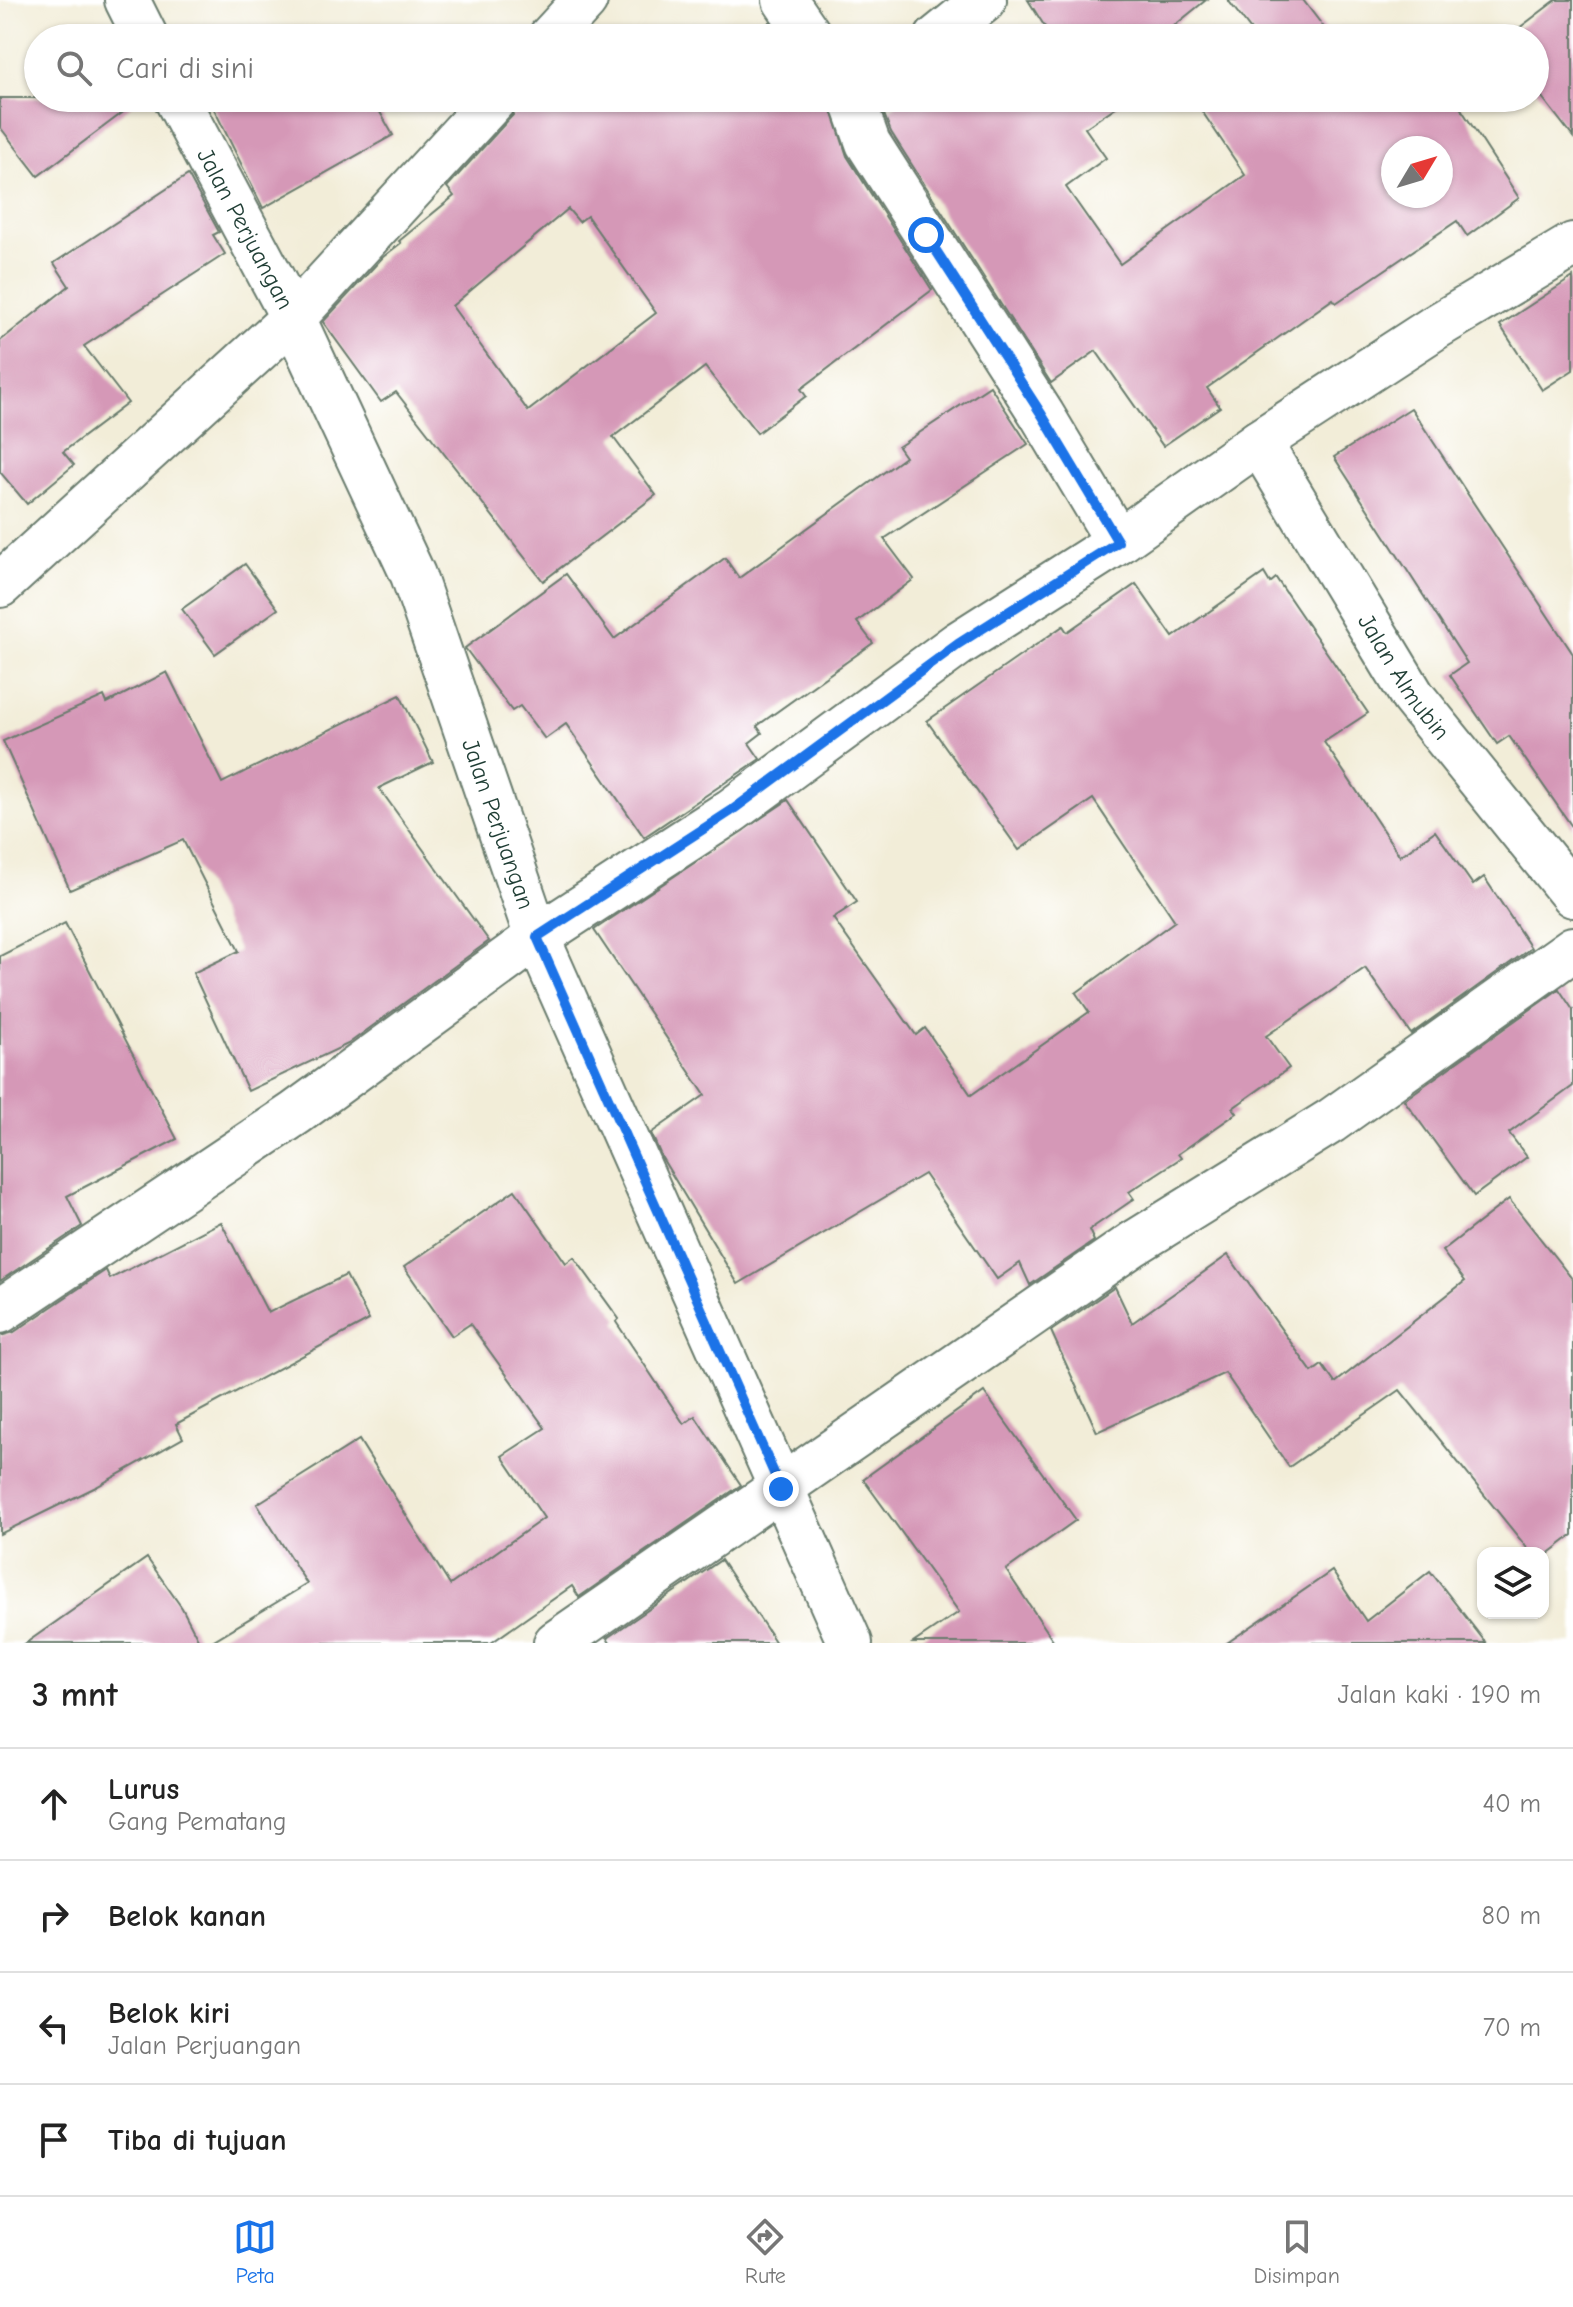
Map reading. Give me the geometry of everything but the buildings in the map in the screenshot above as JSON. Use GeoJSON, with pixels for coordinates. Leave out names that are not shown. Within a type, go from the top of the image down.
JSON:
{"type":"FeatureCollection","features":[{"type":"Feature","properties":{"kind":"street"},"geometry":{"type":"LineString","coordinates":[[127,0],[139,24]]}},
{"type":"Feature","properties":{"kind":"street"},"geometry":{"type":"LineString","coordinates":[[563,24],[585,0]]}},
{"type":"Feature","properties":{"kind":"street"},"geometry":{"type":"LineString","coordinates":[[785,0],[801,24]]}},
{"type":"Feature","properties":{"kind":"street"},"geometry":{"type":"LineString","coordinates":[[954,24],[984,0]]}},
{"type":"Feature","properties":{"kind":"street","name":"Jalan Perjuangan"},"geometry":{"type":"LineString","coordinates":[[183,112],[293,318],[413,575],[537,937],[850,1643]]}},
{"type":"Feature","properties":{"kind":"street"},"geometry":{"type":"LineString","coordinates":[[0,585],[293,318],[482,112]]}},
{"type":"Feature","properties":{"kind":"street"},"geometry":{"type":"LineString","coordinates":[[859,112],[868,143],[1042,415],[1118,542]]}},
{"type":"Feature","properties":{"kind":"street"},"geometry":{"type":"LineString","coordinates":[[0,1311],[296,1113],[537,937],[731,811],[958,644],[1118,542],[1259,442],[1434,328],[1573,245]]}},
{"type":"Feature","properties":{"kind":"street","name":"Jalan Almubin"},"geometry":{"type":"LineString","coordinates":[[1259,442],[1413,697],[1573,895]]}},
{"type":"Feature","properties":{"kind":"street"},"geometry":{"type":"LineString","coordinates":[[556,1643],[1133,1244],[1331,1121],[1573,949]]}},
{"type":"Feature","properties":{"kind":"route"},"geometry":{"type":"LineString","coordinates":[[781,1489],[537,937],[731,811],[958,644],[1118,542],[1042,415],[926,235]]}}]}
